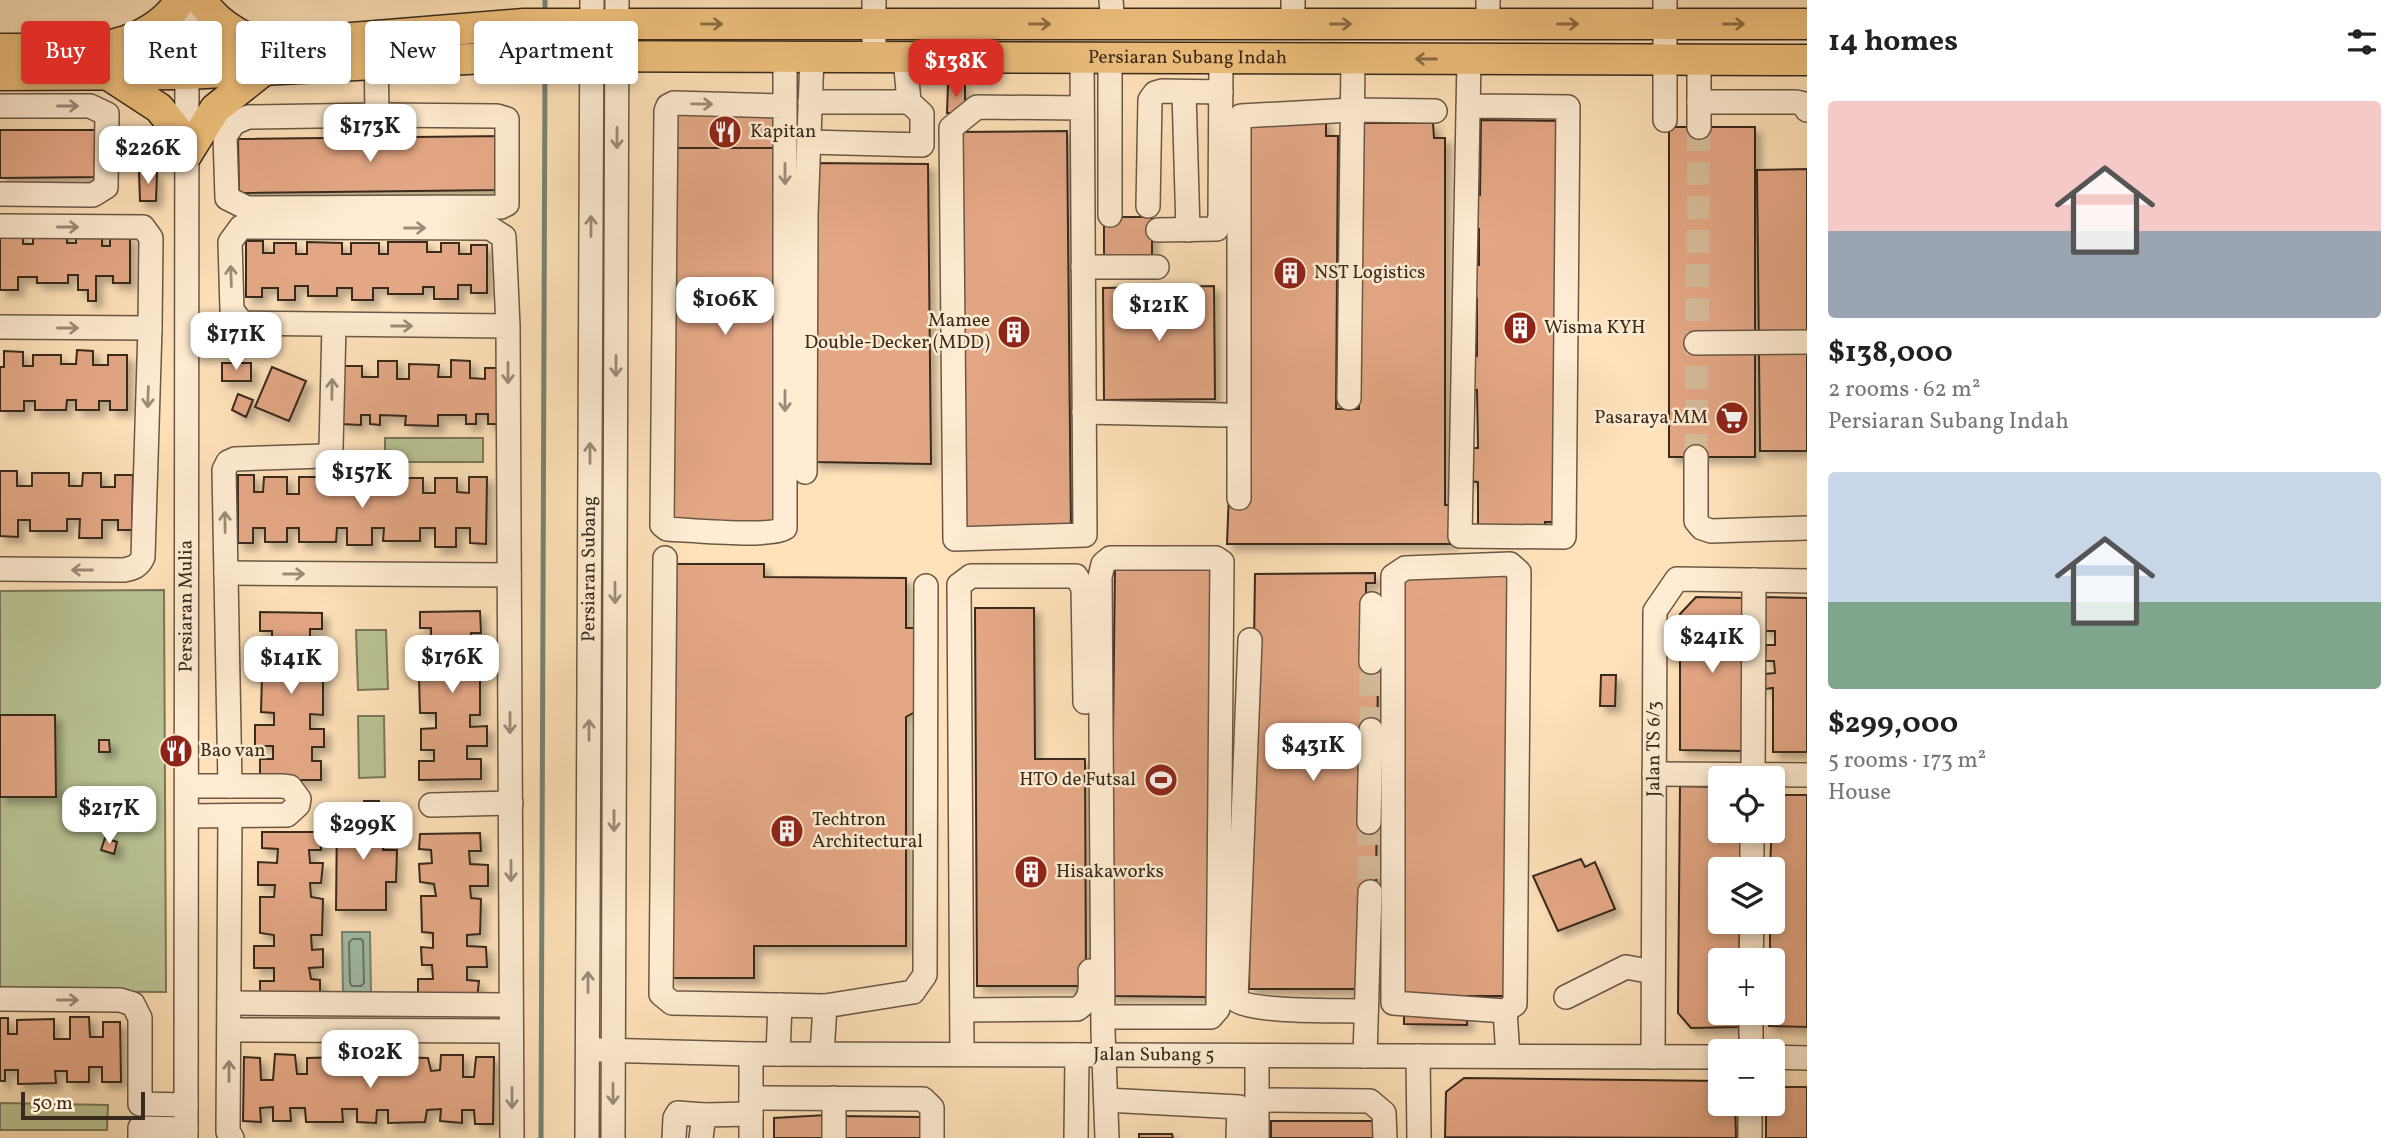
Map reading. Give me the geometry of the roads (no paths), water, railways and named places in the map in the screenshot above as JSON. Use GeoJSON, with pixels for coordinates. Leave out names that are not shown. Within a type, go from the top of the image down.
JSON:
{"type":"FeatureCollection","features":[{"type":"Feature","properties":{"kind":"main road"},"geometry":{"type":"LineString","coordinates":[[110,56],[156,26],[180,0]]}},
{"type":"Feature","properties":{"kind":"main road"},"geometry":{"type":"LineString","coordinates":[[201,0],[211,15],[236,31]]}},
{"type":"Feature","properties":{"kind":"main road","name":"Persiaran Subang Indah"},"geometry":{"type":"LineString","coordinates":[[460,36],[597,14],[1665,12],[1807,24]]}},
{"type":"Feature","properties":{"kind":"main road"},"geometry":{"type":"LineString","coordinates":[[0,49],[21,52]]}},
{"type":"Feature","properties":{"kind":"main road","name":"Persiaran Subang Indah"},"geometry":{"type":"LineString","coordinates":[[638,56],[1807,60]]}},
{"type":"Feature","properties":{"kind":"main road"},"geometry":{"type":"LineString","coordinates":[[110,68],[159,108],[187,148],[215,110],[240,84]]}},
{"type":"Feature","properties":{"kind":"main road"},"geometry":{"type":"LineString","coordinates":[[0,75],[21,72]]}},
{"type":"Feature","properties":{"kind":"street","name":"Persiaran Mulia"},"geometry":{"type":"LineString","coordinates":[[187,0],[187,21]]}},
{"type":"Feature","properties":{"kind":"street"},"geometry":{"type":"LineString","coordinates":[[874,12],[874,57]]}},
{"type":"Feature","properties":{"kind":"street"},"geometry":{"type":"LineString","coordinates":[[1665,12],[1665,120]]}},
{"type":"Feature","properties":{"kind":"street"},"geometry":{"type":"LineString","coordinates":[[791,57],[810,102],[806,214],[805,472]]}},
{"type":"Feature","properties":{"kind":"street"},"geometry":{"type":"LineString","coordinates":[[779,106],[674,103],[666,111],[662,525],[667,529],[759,532],[780,531],[785,528],[779,106],[791,57]]}},
{"type":"Feature","properties":{"kind":"street"},"geometry":{"type":"LineString","coordinates":[[808,142],[922,145],[922,114],[909,102],[905,57]]}},
{"type":"Feature","properties":{"kind":"street"},"geometry":{"type":"LineString","coordinates":[[1082,108],[976,107],[951,128],[955,539],[1086,535],[1082,108],[1096,58]]}},
{"type":"Feature","properties":{"kind":"street"},"geometry":{"type":"LineString","coordinates":[[1096,58],[1110,215]]}},
{"type":"Feature","properties":{"kind":"street"},"geometry":{"type":"LineString","coordinates":[[1158,230],[1217,229],[1220,217],[1221,58]]}},
{"type":"Feature","properties":{"kind":"street"},"geometry":{"type":"LineString","coordinates":[[1349,398],[1353,59]]}},
{"type":"Feature","properties":{"kind":"street"},"geometry":{"type":"LineString","coordinates":[[1468,106],[1568,107],[1564,537],[1460,536],[1468,106],[1469,59]]}},
{"type":"Feature","properties":{"kind":"street"},"geometry":{"type":"LineString","coordinates":[[1699,60],[1699,127]]}},
{"type":"Feature","properties":{"kind":"street","name":"Persiaran Mulia"},"geometry":{"type":"LineString","coordinates":[[186,1133],[187,84]]}},
{"type":"Feature","properties":{"kind":"street"},"geometry":{"type":"LineString","coordinates":[[377,84],[377,115]]}},
{"type":"Feature","properties":{"kind":"street","name":"Persiaran Subang"},"geometry":{"type":"LineString","coordinates":[[587,1138],[593,84]]}},
{"type":"Feature","properties":{"kind":"street","name":"Persiaran Subang"},"geometry":{"type":"LineString","coordinates":[[594,84],[614,1051],[613,1138]]}},
{"type":"Feature","properties":{"kind":"street"},"geometry":{"type":"LineString","coordinates":[[1148,205],[1150,100],[1155,93],[1162,91],[1221,92]]}},
{"type":"Feature","properties":{"kind":"street"},"geometry":{"type":"LineString","coordinates":[[1184,92],[1188,230]]}},
{"type":"Feature","properties":{"kind":"street"},"geometry":{"type":"LineString","coordinates":[[810,102],[909,102]]}},
{"type":"Feature","properties":{"kind":"street"},"geometry":{"type":"LineString","coordinates":[[1699,102],[1796,102],[1804,104],[1807,110]]}},
{"type":"Feature","properties":{"kind":"street"},"geometry":{"type":"LineString","coordinates":[[0,106],[90,106],[107,114],[106,187],[93,195],[0,194]]}},
{"type":"Feature","properties":{"kind":"street"},"geometry":{"type":"LineString","coordinates":[[1239,498],[1241,116],[1352,110],[1435,111]]}},
{"type":"Feature","properties":{"kind":"street"},"geometry":{"type":"LineString","coordinates":[[377,115],[496,116],[507,119],[507,204],[501,207],[247,208],[227,198],[225,136],[234,124],[248,117],[377,115]]}},
{"type":"Feature","properties":{"kind":"street"},"geometry":{"type":"LineString","coordinates":[[0,226],[143,228],[151,238],[144,536],[140,564],[124,570],[0,569]]}},
{"type":"Feature","properties":{"kind":"street"},"geometry":{"type":"LineString","coordinates":[[508,326],[242,323],[232,310],[230,242],[241,227],[490,228],[504,237],[508,326],[512,1138]]}},
{"type":"Feature","properties":{"kind":"street"},"geometry":{"type":"LineString","coordinates":[[1083,267],[1157,267]]}},
{"type":"Feature","properties":{"kind":"street"},"geometry":{"type":"LineString","coordinates":[[230,786],[224,470],[228,462],[235,459],[325,456],[331,448],[334,325]]}},
{"type":"Feature","properties":{"kind":"street"},"geometry":{"type":"LineString","coordinates":[[0,327],[150,328]]}},
{"type":"Feature","properties":{"kind":"street"},"geometry":{"type":"LineString","coordinates":[[1696,343],[1807,342]]}},
{"type":"Feature","properties":{"kind":"street"},"geometry":{"type":"LineString","coordinates":[[1084,412],[1224,415]]}},
{"type":"Feature","properties":{"kind":"street"},"geometry":{"type":"LineString","coordinates":[[1696,457],[1696,521],[1702,528],[1724,531],[1807,528]]}},
{"type":"Feature","properties":{"kind":"street"},"geometry":{"type":"LineString","coordinates":[[1107,1138],[1103,1055],[1100,577],[1103,564],[1110,558],[1203,557],[1216,558],[1222,562],[1218,1009],[1211,1017],[1211,1055]]}},
{"type":"Feature","properties":{"kind":"street"},"geometry":{"type":"LineString","coordinates":[[664,558],[661,994],[672,1003],[825,1006],[913,992],[925,975],[926,586]]}},
{"type":"Feature","properties":{"kind":"street"},"geometry":{"type":"LineString","coordinates":[[1510,564],[1518,572],[1516,1004],[1505,1011],[1393,1003],[1393,576],[1405,568],[1510,564]]}},
{"type":"Feature","properties":{"kind":"street"},"geometry":{"type":"LineString","coordinates":[[226,573],[509,575]]}},
{"type":"Feature","properties":{"kind":"street"},"geometry":{"type":"LineString","coordinates":[[962,1010],[1077,1009],[1091,993],[1083,588],[1076,576],[971,576],[959,585],[962,1055]]}},
{"type":"Feature","properties":{"kind":"street","name":"Jalan TS 6/3"},"geometry":{"type":"LineString","coordinates":[[1653,1057],[1654,611],[1676,579],[1807,581]]}},
{"type":"Feature","properties":{"kind":"street"},"geometry":{"type":"LineString","coordinates":[[1753,766],[1754,580]]}},
{"type":"Feature","properties":{"kind":"street"},"geometry":{"type":"LineString","coordinates":[[1371,604],[1371,662]]}},
{"type":"Feature","properties":{"kind":"street"},"geometry":{"type":"LineString","coordinates":[[1250,640],[1236,1000],[1241,1004],[1261,1007],[1365,1011]]}},
{"type":"Feature","properties":{"kind":"street"},"geometry":{"type":"LineString","coordinates":[[1369,821],[1371,730]]}},
{"type":"Feature","properties":{"kind":"street"},"geometry":{"type":"LineString","coordinates":[[1654,774],[1708,776]]}},
{"type":"Feature","properties":{"kind":"street"},"geometry":{"type":"LineString","coordinates":[[1785,776],[1807,775]]}},
{"type":"Feature","properties":{"kind":"street"},"geometry":{"type":"LineString","coordinates":[[188,786],[290,787],[299,799],[298,805],[287,815],[188,816]]}},
{"type":"Feature","properties":{"kind":"street"},"geometry":{"type":"LineString","coordinates":[[431,805],[511,803]]}},
{"type":"Feature","properties":{"kind":"street"},"geometry":{"type":"LineString","coordinates":[[230,816],[228,1132],[232,1138]]}},
{"type":"Feature","properties":{"kind":"street"},"geometry":{"type":"LineString","coordinates":[[1365,1056],[1370,892]]}},
{"type":"Feature","properties":{"kind":"street"},"geometry":{"type":"LineString","coordinates":[[1566,997],[1626,967],[1653,972]]}},
{"type":"Feature","properties":{"kind":"street"},"geometry":{"type":"LineString","coordinates":[[0,999],[120,1000],[133,1004],[140,1018],[140,1104],[186,1105]]}},
{"type":"Feature","properties":{"kind":"street"},"geometry":{"type":"LineString","coordinates":[[229,1003],[511,1005]]}},
{"type":"Feature","properties":{"kind":"street"},"geometry":{"type":"LineString","coordinates":[[778,1054],[780,1004]]}},
{"type":"Feature","properties":{"kind":"street"},"geometry":{"type":"LineString","coordinates":[[822,1054],[825,1006]]}},
{"type":"Feature","properties":{"kind":"street"},"geometry":{"type":"LineString","coordinates":[[1505,1011],[1508,1056]]}},
{"type":"Feature","properties":{"kind":"street"},"geometry":{"type":"LineString","coordinates":[[1103,1017],[1211,1017]]}},
{"type":"Feature","properties":{"kind":"street"},"geometry":{"type":"LineString","coordinates":[[229,1030],[512,1031]]}},
{"type":"Feature","properties":{"kind":"street","name":"Jalan Subang 5"},"geometry":{"type":"LineString","coordinates":[[588,1050],[751,1054],[1708,1057]]}},
{"type":"Feature","properties":{"kind":"street"},"geometry":{"type":"LineString","coordinates":[[751,1054],[751,1138]]}},
{"type":"Feature","properties":{"kind":"street"},"geometry":{"type":"LineString","coordinates":[[1076,1138],[1077,1055]]}},
{"type":"Feature","properties":{"kind":"street"},"geometry":{"type":"LineString","coordinates":[[1257,1056],[1257,1138]]}},
{"type":"Feature","properties":{"kind":"street"},"geometry":{"type":"LineString","coordinates":[[1418,1056],[1419,1138]]}},
{"type":"Feature","properties":{"kind":"street"},"geometry":{"type":"LineString","coordinates":[[1785,1057],[1807,1058]]}},
{"type":"Feature","properties":{"kind":"street"},"geometry":{"type":"LineString","coordinates":[[834,1098],[834,1138]]}},
{"type":"Feature","properties":{"kind":"street"},"geometry":{"type":"LineString","coordinates":[[674,1138],[675,1118],[678,1114],[704,1115],[751,1106],[834,1098],[923,1099],[932,1108],[932,1138]]}},
{"type":"Feature","properties":{"kind":"street"},"geometry":{"type":"LineString","coordinates":[[1106,1100],[1238,1107],[1238,1138]]}},
{"type":"Feature","properties":{"kind":"street"},"geometry":{"type":"LineString","coordinates":[[1257,1100],[1370,1101],[1384,1113],[1385,1138]]}},
{"type":"Feature","properties":{"kind":"street"},"geometry":{"type":"LineString","coordinates":[[701,1138],[704,1115]]}},
{"type":"Feature","properties":{"kind":"street"},"geometry":{"type":"LineString","coordinates":[[1750,1116],[1750,1138]]}},
{"type":"Feature","properties":{"kind":"street"},"geometry":{"type":"LineString","coordinates":[[140,1138],[140,1128],[186,1133]]}},
{"type":"Feature","properties":{"kind":"water"},"geometry":{"type":"Polygon","coordinates":[[[342,932],[370,932],[371,993],[343,993],[342,932]]]}},
{"type":"Feature","properties":{"kind":"waterway"},"geometry":{"type":"LineString","coordinates":[[545,0],[545,14]]}},
{"type":"Feature","properties":{"kind":"waterway"},"geometry":{"type":"LineString","coordinates":[[541,1138],[545,84]]}},
{"type":"Feature","properties":{"kind":"tunnel"},"geometry":{"type":"LineString","coordinates":[[1696,457],[1699,127]]}},
{"type":"Feature","properties":{"kind":"tunnel"},"geometry":{"type":"LineString","coordinates":[[1371,662],[1371,730]]}},
{"type":"Feature","properties":{"kind":"tunnel"},"geometry":{"type":"LineString","coordinates":[[1369,822],[1370,892]]}},
{"type":"Feature","properties":{"kind":"place","name":"Kapitan"},"geometry":{"type":"Point","coordinates":[725,132]}},
{"type":"Feature","properties":{"kind":"place","name":"NST Logistics"},"geometry":{"type":"Point","coordinates":[1290,273]}},
{"type":"Feature","properties":{"kind":"place","name":"Wisma KYH"},"geometry":{"type":"Point","coordinates":[1520,328]}},
{"type":"Feature","properties":{"kind":"place","name":"Mamee Double-Decker (MDD)"},"geometry":{"type":"Point","coordinates":[1014,332]}},
{"type":"Feature","properties":{"kind":"place","name":"Pasaraya MM"},"geometry":{"type":"Point","coordinates":[1732,418]}},
{"type":"Feature","properties":{"kind":"place","name":"Bao van"},"geometry":{"type":"Point","coordinates":[176,751]}},
{"type":"Feature","properties":{"kind":"place","name":"HTO de Futsal"},"geometry":{"type":"Point","coordinates":[1161,780]}},
{"type":"Feature","properties":{"kind":"place","name":"Techtron Architectural"},"geometry":{"type":"Point","coordinates":[787,831]}},
{"type":"Feature","properties":{"kind":"place","name":"Hisakaworks"},"geometry":{"type":"Point","coordinates":[1031,872]}}]}
